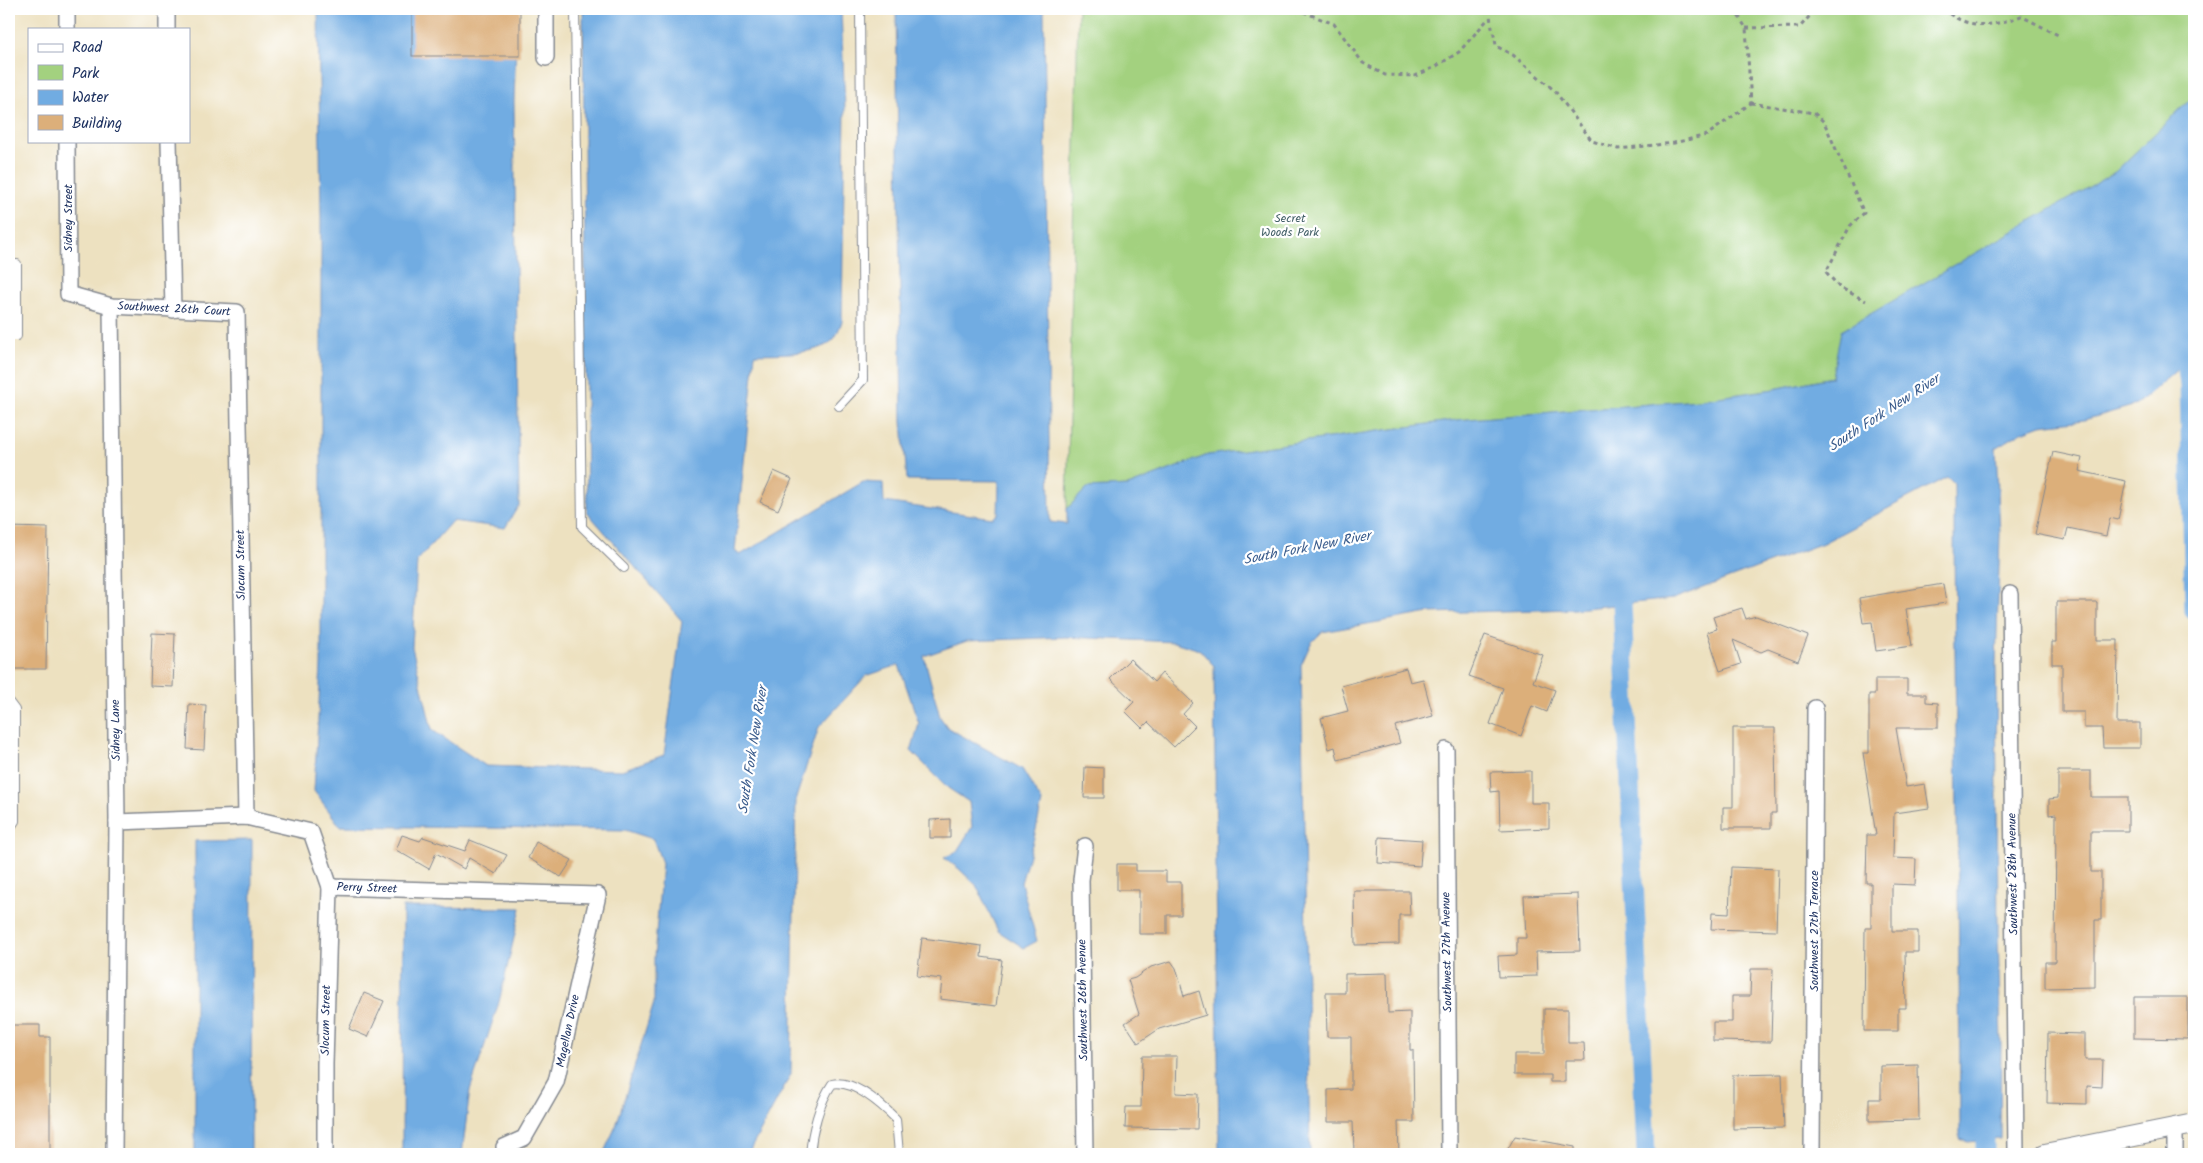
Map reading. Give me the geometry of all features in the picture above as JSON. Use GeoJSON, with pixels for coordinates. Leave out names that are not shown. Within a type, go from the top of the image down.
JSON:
{"type":"FeatureCollection","features":[{"type":"Feature","properties":{"kind":"street"},"geometry":{"type":"LineString","coordinates":[[66,9],[67,28]]}},
{"type":"Feature","properties":{"kind":"street"},"geometry":{"type":"LineString","coordinates":[[167,9],[167,28]]}},
{"type":"Feature","properties":{"kind":"street"},"geometry":{"type":"LineString","coordinates":[[546,9],[546,58]]}},
{"type":"Feature","properties":{"kind":"street","name":"Sidney Street"},"geometry":{"type":"LineString","coordinates":[[67,142],[68,294]]}},
{"type":"Feature","properties":{"kind":"street"},"geometry":{"type":"LineString","coordinates":[[170,142],[173,310]]}},
{"type":"Feature","properties":{"kind":"street","name":"Southwest 26th Court"},"geometry":{"type":"LineString","coordinates":[[68,294],[111,306],[236,312]]}},
{"type":"Feature","properties":{"kind":"street","name":"Sidney Lane"},"geometry":{"type":"LineString","coordinates":[[111,306],[117,822],[114,1154]]}},
{"type":"Feature","properties":{"kind":"street","name":"Slocum Street"},"geometry":{"type":"LineString","coordinates":[[236,312],[246,817]]}},
{"type":"Feature","properties":{"kind":"street","name":"Southwest 28th Avenue"},"geometry":{"type":"LineString","coordinates":[[2010,594],[2016,1154]]}},
{"type":"Feature","properties":{"kind":"street","name":"Southwest 27th Terrace"},"geometry":{"type":"LineString","coordinates":[[1812,1154],[1815,708]]}},
{"type":"Feature","properties":{"kind":"street","name":"Southwest 27th Avenue"},"geometry":{"type":"LineString","coordinates":[[1446,750],[1449,1154]]}},
{"type":"Feature","properties":{"kind":"street","name":"Perry Street"},"geometry":{"type":"LineString","coordinates":[[117,822],[246,817],[312,832],[330,887],[598,895]]}},
{"type":"Feature","properties":{"kind":"street","name":"Southwest 26th Avenue"},"geometry":{"type":"LineString","coordinates":[[1085,846],[1081,880],[1085,1154]]}},
{"type":"Feature","properties":{"kind":"street","name":"Slocum Street"},"geometry":{"type":"LineString","coordinates":[[325,1154],[325,1055],[330,887]]}},
{"type":"Feature","properties":{"kind":"street","name":"Magellan Drive"},"geometry":{"type":"LineString","coordinates":[[504,1147],[524,1138],[556,1082],[598,895]]}},
{"type":"Feature","properties":{"kind":"street"},"geometry":{"type":"LineString","coordinates":[[2045,1154],[2184,1126],[2175,1154]]}},
{"type":"Feature","properties":{"kind":"lane"},"geometry":{"type":"LineString","coordinates":[[575,9],[582,527],[624,568]]}},
{"type":"Feature","properties":{"kind":"lane"},"geometry":{"type":"LineString","coordinates":[[839,406],[863,380],[860,9]]}},
{"type":"Feature","properties":{"kind":"lane"},"geometry":{"type":"LineString","coordinates":[[9,50],[10,40]]}},
{"type":"Feature","properties":{"kind":"lane"},"geometry":{"type":"LineString","coordinates":[[9,264],[17,264],[17,336],[9,336]]}},
{"type":"Feature","properties":{"kind":"lane"},"geometry":{"type":"LineString","coordinates":[[9,702],[15,710],[15,821],[12,829],[9,830]]}},
{"type":"Feature","properties":{"kind":"lane"},"geometry":{"type":"LineString","coordinates":[[810,1154],[814,1132],[827,1091],[832,1084],[837,1083],[845,1084],[878,1101],[896,1119],[899,1154]]}},
{"type":"Feature","properties":{"kind":"path"},"geometry":{"type":"LineString","coordinates":[[1296,9],[1334,24],[1363,63],[1385,75],[1415,76],[1435,67],[1459,52],[1489,18],[1491,9]]}},
{"type":"Feature","properties":{"kind":"path"},"geometry":{"type":"LineString","coordinates":[[1721,9],[1738,15],[1746,28],[1752,103]]}},
{"type":"Feature","properties":{"kind":"path"},"geometry":{"type":"LineString","coordinates":[[1746,28],[1800,27],[1816,9]]}},
{"type":"Feature","properties":{"kind":"path"},"geometry":{"type":"LineString","coordinates":[[1943,9],[1972,25],[2001,24],[2021,16],[2058,35]]}},
{"type":"Feature","properties":{"kind":"path"},"geometry":{"type":"LineString","coordinates":[[1489,18],[1494,29],[1496,46],[1513,56],[1555,91],[1592,141],[1618,149],[1674,143],[1706,134],[1752,103],[1814,113],[1824,122],[1864,213],[1850,226],[1826,272],[1840,287],[1866,301]]}},
{"type":"Feature","properties":{"kind":"green space","name":"Secret Woods Park"},"geometry":{"type":"Polygon","coordinates":[[[1078,9],[2194,9],[2194,96],[2115,172],[1842,331],[1832,377],[1774,389],[1698,400],[1457,420],[1208,455],[1128,486],[1087,488],[1067,509],[1078,9]]]}},
{"type":"Feature","properties":{"kind":"water","name":"South Fork New River"},"geometry":{"type":"Polygon","coordinates":[[[318,9],[517,9],[514,101],[519,505],[505,528],[452,521],[417,561],[412,647],[432,730],[486,766],[622,770],[664,755],[682,621],[587,512],[583,9],[841,9],[845,109],[842,322],[833,340],[817,349],[796,353],[755,354],[735,551],[740,555],[863,482],[883,483],[884,502],[993,518],[998,514],[999,481],[907,480],[902,422],[896,9],[1044,9],[1050,522],[1067,524],[1067,509],[1087,488],[1128,486],[1208,455],[1457,420],[1698,400],[1774,389],[1832,377],[1841,331],[2115,172],[2194,96],[2194,355],[2136,405],[2084,420],[2041,425],[2022,432],[1996,448],[2000,534],[1996,664],[1998,933],[2001,1045],[2000,1139],[1968,1142],[1960,1139],[1954,484],[1947,477],[1823,543],[1673,599],[1575,609],[1429,613],[1322,632],[1311,643],[1301,665],[1310,1154],[1219,1154],[1214,666],[1200,650],[1174,642],[1066,637],[967,641],[924,656],[940,717],[948,728],[1022,769],[1042,802],[1021,883],[1037,941],[1024,948],[998,931],[976,885],[944,858],[957,851],[972,827],[969,802],[948,788],[911,751],[919,724],[899,665],[866,676],[819,727],[796,798],[791,1074],[748,1154],[603,1154],[616,1126],[654,1003],[654,957],[662,863],[653,839],[625,830],[340,826],[314,791],[321,665],[321,218],[318,9]]]}},
{"type":"Feature","properties":{"kind":"water"},"geometry":{"type":"Polygon","coordinates":[[[252,840],[251,1154],[195,1154],[195,841],[252,840]]]}},
{"type":"Feature","properties":{"kind":"water"},"geometry":{"type":"Polygon","coordinates":[[[403,907],[521,908],[499,1002],[470,1090],[462,1154],[402,1154],[403,907]]]}},
{"type":"Feature","properties":{"kind":"building"},"geometry":{"type":"Polygon","coordinates":[[[412,9],[520,9],[520,56],[412,56],[412,9]]]}},
{"type":"Feature","properties":{"kind":"building"},"geometry":{"type":"Polygon","coordinates":[[[2053,452],[2082,458],[2079,471],[2126,481],[2118,520],[2110,518],[2106,536],[2068,528],[2065,540],[2035,534],[2053,452]]]}},
{"type":"Feature","properties":{"kind":"building"},"geometry":{"type":"Polygon","coordinates":[[[774,471],[792,479],[778,510],[760,502],[774,471]]]}},
{"type":"Feature","properties":{"kind":"building"},"geometry":{"type":"Polygon","coordinates":[[[9,527],[48,528],[46,669],[9,669],[9,527]]]}},
{"type":"Feature","properties":{"kind":"building"},"geometry":{"type":"Polygon","coordinates":[[[1943,584],[1946,603],[1906,609],[1912,646],[1876,651],[1872,622],[1863,623],[1859,598],[1943,584]]]}},
{"type":"Feature","properties":{"kind":"building"},"geometry":{"type":"Polygon","coordinates":[[[2056,602],[2097,602],[2097,640],[2118,640],[2117,723],[2140,723],[2140,748],[2103,748],[2102,728],[2084,728],[2084,712],[2062,712],[2062,664],[2052,664],[2052,642],[2056,642],[2056,602]]]}},
{"type":"Feature","properties":{"kind":"building"},"geometry":{"type":"Polygon","coordinates":[[[1742,608],[1746,619],[1756,616],[1808,636],[1798,661],[1768,649],[1761,652],[1733,640],[1741,664],[1720,671],[1707,632],[1717,629],[1713,617],[1742,608]]]}},
{"type":"Feature","properties":{"kind":"building"},"geometry":{"type":"Polygon","coordinates":[[[152,633],[175,634],[173,687],[150,686],[152,633]]]}},
{"type":"Feature","properties":{"kind":"building"},"geometry":{"type":"Polygon","coordinates":[[[1485,635],[1543,655],[1533,682],[1555,690],[1547,712],[1532,706],[1521,736],[1490,724],[1503,688],[1469,676],[1485,635]]]}},
{"type":"Feature","properties":{"kind":"building"},"geometry":{"type":"Polygon","coordinates":[[[1130,659],[1154,682],[1162,673],[1193,703],[1183,714],[1195,726],[1174,747],[1148,722],[1142,728],[1125,711],[1134,702],[1110,679],[1130,659]]]}},
{"type":"Feature","properties":{"kind":"building"},"geometry":{"type":"Polygon","coordinates":[[[1406,668],[1410,682],[1423,679],[1433,716],[1395,726],[1400,743],[1338,760],[1335,747],[1329,749],[1321,718],[1348,711],[1341,686],[1406,668]]]}},
{"type":"Feature","properties":{"kind":"building"},"geometry":{"type":"Polygon","coordinates":[[[1875,679],[1907,679],[1907,694],[1926,694],[1926,702],[1938,703],[1938,728],[1896,728],[1906,787],[1925,784],[1929,808],[1894,813],[1893,858],[1916,859],[1915,885],[1892,884],[1892,931],[1918,931],[1918,952],[1905,952],[1906,1008],[1898,1008],[1898,1031],[1864,1031],[1865,928],[1871,928],[1871,883],[1866,883],[1867,835],[1876,835],[1863,753],[1869,753],[1869,694],[1875,694],[1875,679]]]}},
{"type":"Feature","properties":{"kind":"building"},"geometry":{"type":"Polygon","coordinates":[[[189,704],[206,705],[204,750],[187,749],[189,704]]]}},
{"type":"Feature","properties":{"kind":"building"},"geometry":{"type":"Polygon","coordinates":[[[1733,728],[1775,728],[1776,813],[1771,813],[1771,828],[1723,828],[1723,807],[1733,807],[1733,728]]]}},
{"type":"Feature","properties":{"kind":"building"},"geometry":{"type":"Polygon","coordinates":[[[1085,767],[1104,768],[1104,798],[1084,798],[1085,767]]]}},
{"type":"Feature","properties":{"kind":"building"},"geometry":{"type":"Polygon","coordinates":[[[1531,771],[1531,803],[1549,803],[1549,828],[1500,830],[1499,791],[1491,792],[1490,772],[1531,771]]]}},
{"type":"Feature","properties":{"kind":"building"},"geometry":{"type":"Polygon","coordinates":[[[2058,771],[2091,771],[2091,797],[2128,797],[2128,831],[2091,831],[2091,872],[2101,872],[2101,920],[2095,920],[2095,987],[2045,988],[2045,962],[2055,962],[2056,814],[2049,815],[2049,799],[2058,798],[2058,771]]]}},
{"type":"Feature","properties":{"kind":"building"},"geometry":{"type":"Polygon","coordinates":[[[950,819],[950,838],[930,838],[930,820],[950,819]]]}},
{"type":"Feature","properties":{"kind":"building"},"geometry":{"type":"Polygon","coordinates":[[[402,835],[420,841],[423,837],[465,851],[470,840],[507,855],[496,874],[469,858],[464,869],[436,853],[429,869],[396,850],[402,835]]]}},
{"type":"Feature","properties":{"kind":"building"},"geometry":{"type":"Polygon","coordinates":[[[1379,837],[1422,840],[1420,866],[1378,863],[1379,837]]]}},
{"type":"Feature","properties":{"kind":"building"},"geometry":{"type":"Polygon","coordinates":[[[536,842],[572,860],[561,877],[528,858],[536,842]]]}},
{"type":"Feature","properties":{"kind":"building"},"geometry":{"type":"Polygon","coordinates":[[[1117,864],[1136,864],[1136,871],[1166,871],[1166,882],[1181,882],[1181,915],[1167,915],[1167,934],[1139,934],[1139,890],[1117,890],[1117,864]]]}},
{"type":"Feature","properties":{"kind":"building"},"geometry":{"type":"Polygon","coordinates":[[[1731,867],[1778,869],[1776,931],[1711,929],[1712,913],[1729,914],[1731,867]]]}},
{"type":"Feature","properties":{"kind":"building"},"geometry":{"type":"Polygon","coordinates":[[[1354,891],[1409,891],[1410,915],[1399,915],[1399,944],[1355,945],[1354,891]]]}},
{"type":"Feature","properties":{"kind":"building"},"geometry":{"type":"Polygon","coordinates":[[[1578,894],[1580,951],[1536,952],[1537,976],[1499,977],[1498,956],[1517,955],[1517,938],[1526,938],[1524,896],[1578,894]]]}},
{"type":"Feature","properties":{"kind":"building"},"geometry":{"type":"Polygon","coordinates":[[[922,938],[982,946],[981,957],[1002,960],[996,1006],[940,999],[942,979],[917,976],[922,938]]]}},
{"type":"Feature","properties":{"kind":"building"},"geometry":{"type":"Polygon","coordinates":[[[1171,961],[1176,968],[1184,996],[1199,991],[1206,1015],[1159,1029],[1138,1043],[1125,1023],[1139,1014],[1128,980],[1135,978],[1151,967],[1171,961]]]}},
{"type":"Feature","properties":{"kind":"building"},"geometry":{"type":"Polygon","coordinates":[[[1751,969],[1773,969],[1771,1042],[1713,1041],[1713,1022],[1732,1022],[1732,996],[1750,996],[1751,969]]]}},
{"type":"Feature","properties":{"kind":"building"},"geometry":{"type":"Polygon","coordinates":[[[1387,973],[1388,1013],[1410,1012],[1410,1050],[1413,1050],[1414,1122],[1398,1122],[1399,1154],[1354,1153],[1353,1122],[1328,1122],[1328,1090],[1351,1089],[1351,1037],[1327,1037],[1326,993],[1345,993],[1345,974],[1387,973]]]}},
{"type":"Feature","properties":{"kind":"building"},"geometry":{"type":"Polygon","coordinates":[[[364,993],[384,1001],[368,1037],[349,1029],[364,993]]]}},
{"type":"Feature","properties":{"kind":"building"},"geometry":{"type":"Polygon","coordinates":[[[2134,997],[2188,997],[2188,1039],[2134,1038],[2134,997]]]}},
{"type":"Feature","properties":{"kind":"building"},"geometry":{"type":"Polygon","coordinates":[[[1544,1009],[1568,1009],[1568,1043],[1584,1043],[1585,1060],[1565,1060],[1565,1082],[1550,1082],[1550,1075],[1514,1075],[1514,1054],[1544,1054],[1544,1009]]]}},
{"type":"Feature","properties":{"kind":"building"},"geometry":{"type":"Polygon","coordinates":[[[9,1025],[40,1025],[40,1037],[50,1037],[50,1154],[10,1154],[9,1025]]]}},
{"type":"Feature","properties":{"kind":"building"},"geometry":{"type":"Polygon","coordinates":[[[2048,1033],[2085,1034],[2085,1060],[2103,1060],[2102,1087],[2087,1086],[2087,1104],[2047,1103],[2048,1033]]]}},
{"type":"Feature","properties":{"kind":"building"},"geometry":{"type":"Polygon","coordinates":[[[1142,1056],[1177,1056],[1176,1093],[1198,1094],[1197,1129],[1125,1128],[1126,1107],[1141,1107],[1142,1056]]]}},
{"type":"Feature","properties":{"kind":"building"},"geometry":{"type":"Polygon","coordinates":[[[1918,1065],[1919,1120],[1869,1121],[1869,1099],[1881,1099],[1881,1066],[1918,1065]]]}},
{"type":"Feature","properties":{"kind":"building"},"geometry":{"type":"Polygon","coordinates":[[[1782,1074],[1784,1128],[1733,1129],[1733,1075],[1782,1074]]]}},
{"type":"Feature","properties":{"kind":"building"},"geometry":{"type":"Polygon","coordinates":[[[1515,1136],[1575,1147],[1575,1154],[1505,1154],[1515,1136]]]}},
{"type":"Feature","properties":{"kind":"waterway"},"geometry":{"type":"LineString","coordinates":[[2181,338],[2189,386],[2194,611]]}},
{"type":"Feature","properties":{"kind":"waterway"},"geometry":{"type":"LineString","coordinates":[[1621,579],[1646,1154]]}},
{"type":"Feature","properties":{"kind":"waterway"},"geometry":{"type":"LineString","coordinates":[[1985,1115],[1985,1154]]}}]}
